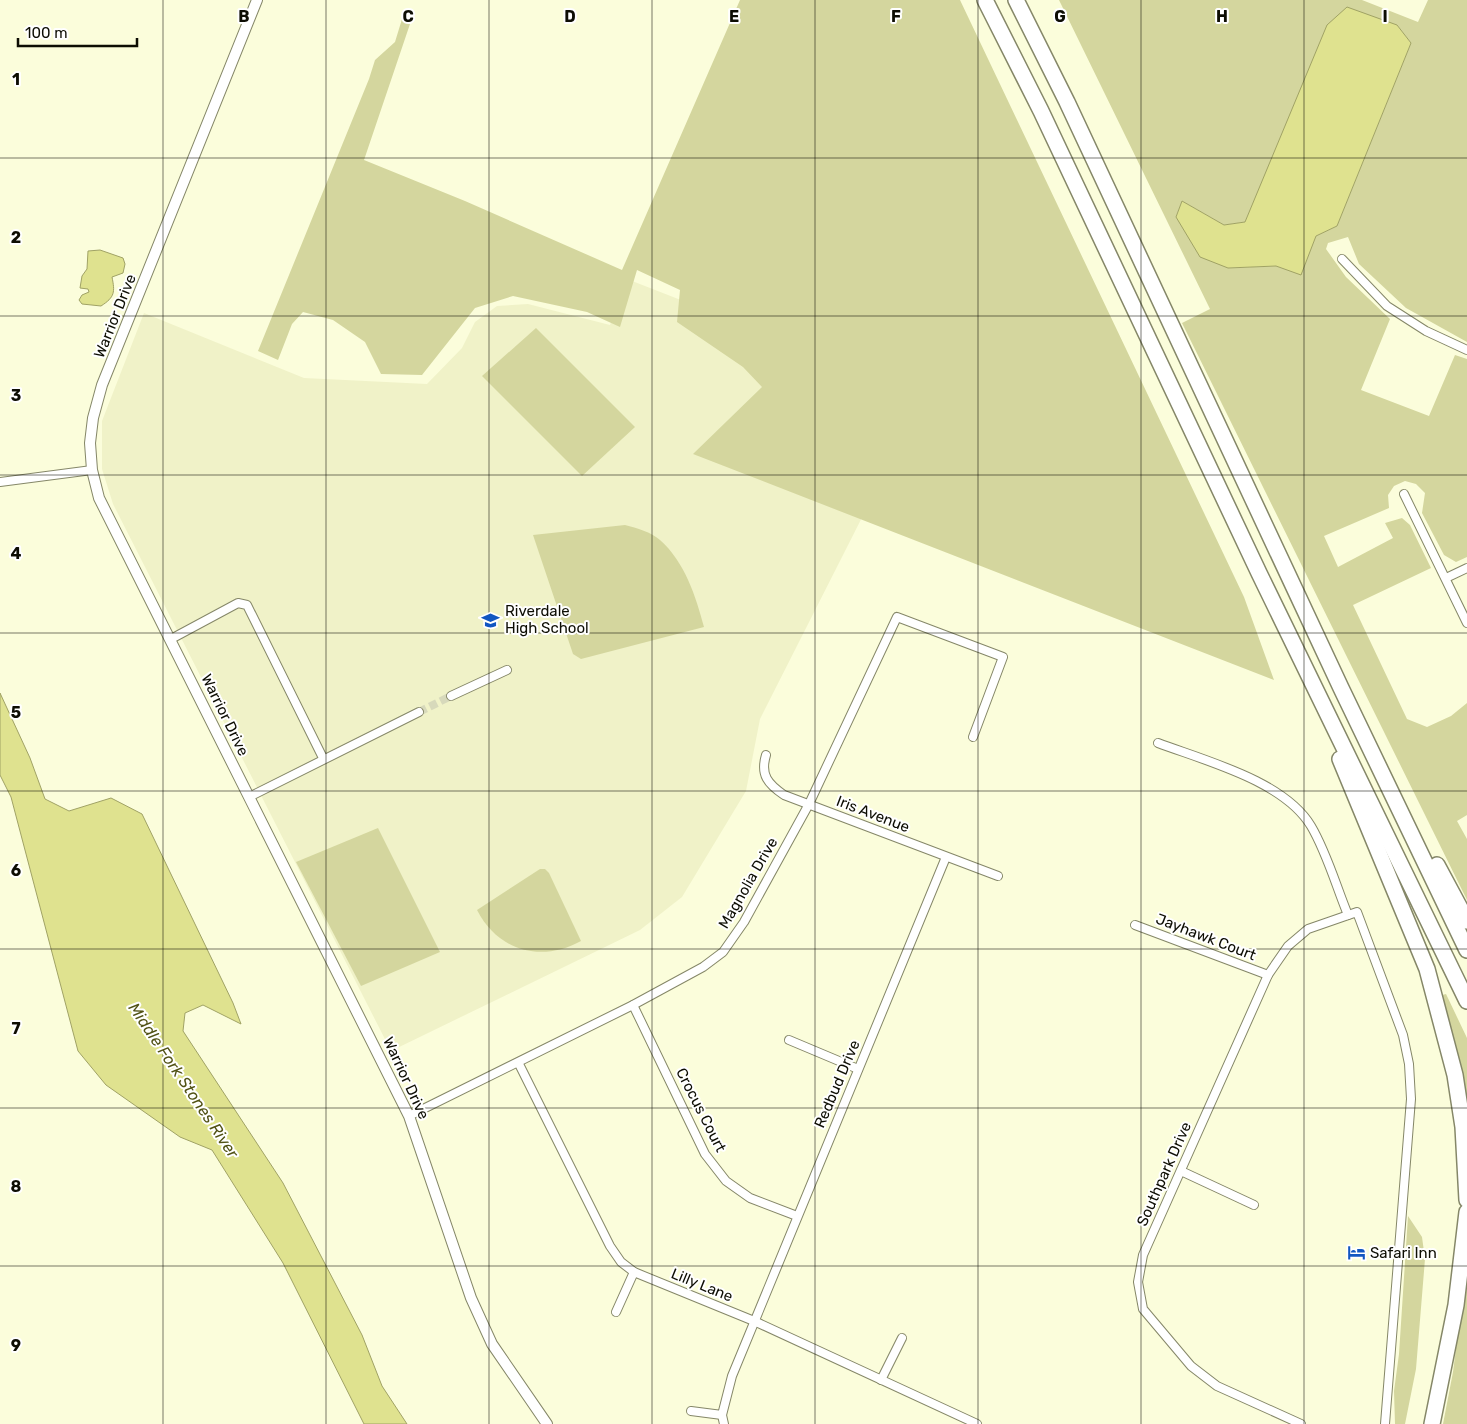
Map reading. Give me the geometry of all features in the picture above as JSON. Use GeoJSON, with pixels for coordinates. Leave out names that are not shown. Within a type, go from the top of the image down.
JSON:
{"type":"FeatureCollection","features":[{"type":"Feature","properties":{"kind":"highway"},"geometry":{"type":"LineString","coordinates":[[986,0],[1467,1001]]}},
{"type":"Feature","properties":{"kind":"highway"},"geometry":{"type":"LineString","coordinates":[[1016,0],[1067,102],[1340,688],[1467,950]]}},
{"type":"Feature","properties":{"kind":"highway"},"geometry":{"type":"LineString","coordinates":[[1340,688],[1467,921]]}},
{"type":"Feature","properties":{"kind":"highway"},"geometry":{"type":"LineString","coordinates":[[1322,701],[1343,767],[1428,969],[1456,1075],[1463,1127],[1467,1200]]}},
{"type":"Feature","properties":{"kind":"highway"},"geometry":{"type":"LineString","coordinates":[[1432,1424],[1456,1305],[1467,1212]]}},
{"type":"Feature","properties":{"kind":"street","name":"Warrior Drive"},"geometry":{"type":"LineString","coordinates":[[257,0],[102,386],[93,418],[90,443],[92,470],[99,498],[114,531],[171,639],[410,1116],[471,1298],[492,1344],[548,1424]]}},
{"type":"Feature","properties":{"kind":"street"},"geometry":{"type":"LineString","coordinates":[[1342,259],[1387,306],[1426,331],[1467,350]]}},
{"type":"Feature","properties":{"kind":"street"},"geometry":{"type":"LineString","coordinates":[[0,482],[92,470]]}},
{"type":"Feature","properties":{"kind":"street"},"geometry":{"type":"LineString","coordinates":[[1404,494],[1467,623]]}},
{"type":"Feature","properties":{"kind":"street"},"geometry":{"type":"LineString","coordinates":[[1446,578],[1467,568]]}},
{"type":"Feature","properties":{"kind":"street"},"geometry":{"type":"LineString","coordinates":[[171,639],[238,603],[246,605],[324,758]]}},
{"type":"Feature","properties":{"kind":"street","name":"Magnolia Drive"},"geometry":{"type":"LineString","coordinates":[[410,1116],[519,1064],[633,1005],[703,967],[723,952],[744,922],[809,804],[897,617],[1003,657],[973,736]]}},
{"type":"Feature","properties":{"kind":"street"},"geometry":{"type":"LineString","coordinates":[[451,696],[507,670]]}},
{"type":"Feature","properties":{"kind":"street"},"geometry":{"type":"LineString","coordinates":[[249,797],[419,712]]}},
{"type":"Feature","properties":{"kind":"street"},"geometry":{"type":"LineString","coordinates":[[1158,743],[1278,791],[1299,811],[1311,826],[1348,915]]}},
{"type":"Feature","properties":{"kind":"street","name":"Iris Avenue"},"geometry":{"type":"LineString","coordinates":[[766,755],[763,768],[765,777],[770,785],[784,795],[998,876]]}},
{"type":"Feature","properties":{"kind":"street","name":"Redbud Drive"},"geometry":{"type":"LineString","coordinates":[[722,1415],[732,1376],[796,1216],[946,857]]}},
{"type":"Feature","properties":{"kind":"street","name":"Southpark Drive"},"geometry":{"type":"LineString","coordinates":[[1301,1424],[1217,1386],[1192,1366],[1143,1309],[1138,1282],[1143,1256],[1268,975],[1288,946],[1308,929],[1357,912],[1403,1035],[1409,1064],[1411,1099],[1385,1424]]}},
{"type":"Feature","properties":{"kind":"street","name":"Jayhawk Court"},"geometry":{"type":"LineString","coordinates":[[1135,925],[1268,975]]}},
{"type":"Feature","properties":{"kind":"street","name":"Crocus Court"},"geometry":{"type":"LineString","coordinates":[[633,1005],[705,1154],[726,1181],[750,1198],[796,1216]]}},
{"type":"Feature","properties":{"kind":"street"},"geometry":{"type":"LineString","coordinates":[[789,1040],[858,1069]]}},
{"type":"Feature","properties":{"kind":"street","name":"Lilly Lane"},"geometry":{"type":"LineString","coordinates":[[519,1064],[610,1246],[621,1262],[634,1272],[754,1321],[977,1424]]}},
{"type":"Feature","properties":{"kind":"street"},"geometry":{"type":"LineString","coordinates":[[1181,1171],[1254,1205]]}},
{"type":"Feature","properties":{"kind":"street"},"geometry":{"type":"LineString","coordinates":[[616,1312],[634,1272]]}},
{"type":"Feature","properties":{"kind":"street"},"geometry":{"type":"LineString","coordinates":[[881,1380],[902,1338]]}},
{"type":"Feature","properties":{"kind":"street"},"geometry":{"type":"LineString","coordinates":[[691,1411],[722,1415],[724,1424]]}},
{"type":"Feature","properties":{"kind":"shaded area"},"geometry":{"type":"Polygon","coordinates":[[[740,0],[960,0],[1244,597],[1274,680],[693,454],[762,387],[743,367],[677,322],[680,290],[637,270],[620,327],[587,312],[513,296],[475,308],[422,375],[381,374],[365,342],[333,320],[303,312],[292,324],[278,360],[258,351],[369,79],[375,60],[395,42],[402,19],[410,24],[364,160],[465,201],[622,270],[740,0]]]}},
{"type":"Feature","properties":{"kind":"shaded area"},"geometry":{"type":"Polygon","coordinates":[[[1059,0],[1362,0],[1418,22],[1428,0],[1467,0],[1467,342],[1406,308],[1359,264],[1348,237],[1328,243],[1326,249],[1346,277],[1390,319],[1361,390],[1429,416],[1455,355],[1467,359],[1467,557],[1456,562],[1444,555],[1422,513],[1425,493],[1416,484],[1405,481],[1394,486],[1388,495],[1389,508],[1324,536],[1338,567],[1393,538],[1385,523],[1402,518],[1410,525],[1431,568],[1353,605],[1407,719],[1427,727],[1451,716],[1467,703],[1467,815],[1457,821],[1467,839],[1467,900],[1182,323],[1210,309],[1059,0]],[[1397,25],[1253,204],[1245,222],[1224,225],[1182,201],[1176,217],[1228,268],[1276,266],[1308,252],[1316,236],[1337,226],[1411,43],[1397,25]]]}},
{"type":"Feature","properties":{"kind":"shaded area","name":"Riverdale High School"},"geometry":{"type":"Polygon","coordinates":[[[627,279],[924,395],[760,719],[746,791],[682,897],[640,930],[391,1051],[113,504],[102,469],[102,421],[144,313],[304,378],[427,384],[462,348],[475,322],[497,306],[528,304],[610,325],[627,279]]]}},
{"type":"Feature","properties":{"kind":"shaded area"},"geometry":{"type":"Polygon","coordinates":[[[536,328],[635,427],[582,476],[482,376],[536,328]]]}},
{"type":"Feature","properties":{"kind":"shaded area"},"geometry":{"type":"Polygon","coordinates":[[[625,525],[652,535],[669,549],[688,580],[704,627],[581,659],[573,654],[533,535],[625,525]]]}},
{"type":"Feature","properties":{"kind":"shaded area"},"geometry":{"type":"Polygon","coordinates":[[[378,828],[440,952],[361,986],[296,862],[378,828]]]}},
{"type":"Feature","properties":{"kind":"shaded area"},"geometry":{"type":"Polygon","coordinates":[[[540,869],[545,869],[549,873],[581,941],[566,948],[536,952],[509,944],[496,935],[477,910],[540,869]]]}},
{"type":"Feature","properties":{"kind":"shaded area"},"geometry":{"type":"Polygon","coordinates":[[[1446,994],[1467,1038],[1467,1128],[1458,1058],[1442,995],[1446,994]]]}},
{"type":"Feature","properties":{"kind":"shaded area"},"geometry":{"type":"Polygon","coordinates":[[[1408,1216],[1422,1237],[1425,1259],[1416,1369],[1405,1424],[1395,1424],[1394,1391],[1399,1354],[1408,1216]]]}},
{"type":"Feature","properties":{"kind":"shaded area"},"geometry":{"type":"Polygon","coordinates":[[[1467,1262],[1467,1424],[1443,1424],[1453,1372],[1467,1262]]]}},
{"type":"Feature","properties":{"kind":"water"},"geometry":{"type":"Polygon","coordinates":[[[1347,7],[1397,25],[1411,43],[1337,226],[1316,236],[1301,275],[1276,266],[1228,268],[1200,257],[1176,217],[1182,201],[1224,225],[1245,222],[1327,25],[1347,7]]]}},
{"type":"Feature","properties":{"kind":"water"},"geometry":{"type":"Polygon","coordinates":[[[100,250],[123,258],[125,264],[123,273],[112,277],[113,294],[106,303],[101,306],[82,304],[79,300],[82,295],[89,292],[88,289],[80,288],[82,276],[87,269],[88,251],[100,250]]]}},
{"type":"Feature","properties":{"kind":"water","name":"Middle Fork Stones River"},"geometry":{"type":"Polygon","coordinates":[[[0,693],[30,758],[45,799],[69,811],[111,798],[142,814],[233,1003],[241,1024],[203,1005],[185,1013],[183,1031],[283,1183],[362,1335],[382,1386],[407,1424],[364,1424],[283,1263],[212,1150],[180,1137],[106,1085],[78,1051],[11,797],[0,775],[0,693]]]}},
{"type":"Feature","properties":{"kind":"tunnel"},"geometry":{"type":"LineString","coordinates":[[419,712],[451,696]]}},
{"type":"Feature","properties":{"kind":"place","name":"Riverdale High School"},"geometry":{"type":"Point","coordinates":[491,620]}},
{"type":"Feature","properties":{"kind":"place","name":"Safari Inn"},"geometry":{"type":"Point","coordinates":[1356,1253]}}]}
